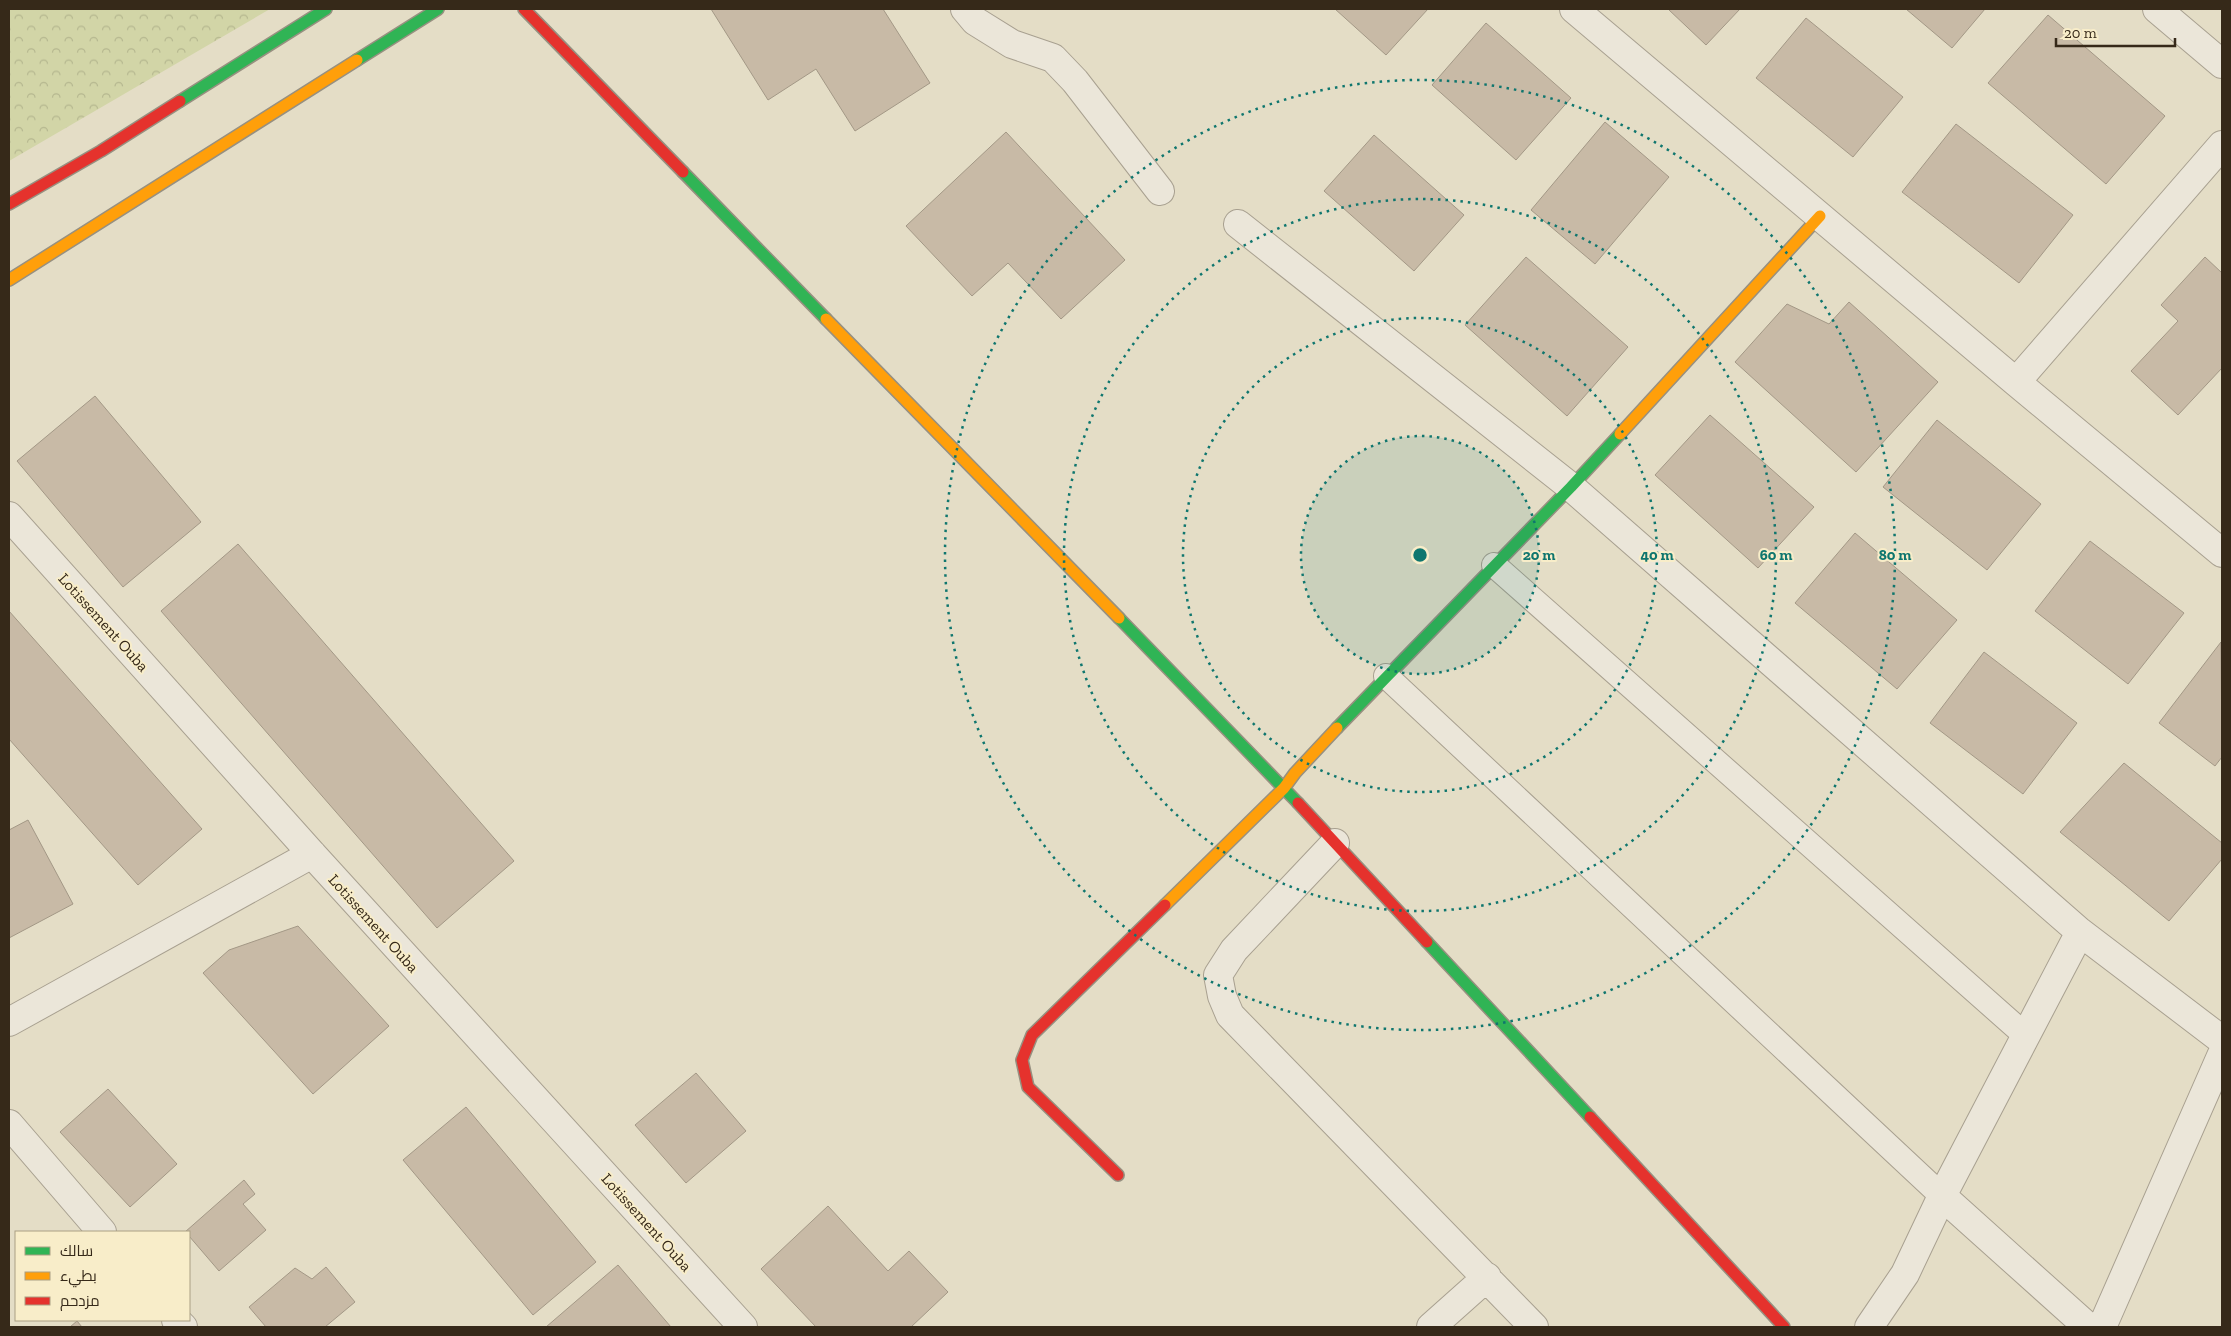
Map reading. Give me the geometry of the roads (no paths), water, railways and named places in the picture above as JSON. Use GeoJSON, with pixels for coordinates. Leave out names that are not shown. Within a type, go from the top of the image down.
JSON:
{"type":"FeatureCollection","features":[{"type":"Feature","properties":{"kind":"street"},"geometry":{"type":"LineString","coordinates":[[9,204],[101,151],[326,9]]}},
{"type":"Feature","properties":{"kind":"street"},"geometry":{"type":"LineString","coordinates":[[9,280],[438,9]]}},
{"type":"Feature","properties":{"kind":"street"},"geometry":{"type":"LineString","coordinates":[[524,9],[1284,788],[1784,1327]]}},
{"type":"Feature","properties":{"kind":"street"},"geometry":{"type":"LineString","coordinates":[[965,9],[976,21],[1012,44],[1053,58],[1075,81],[1160,191]]}},
{"type":"Feature","properties":{"kind":"street"},"geometry":{"type":"LineString","coordinates":[[1574,9],[2222,553]]}},
{"type":"Feature","properties":{"kind":"street"},"geometry":{"type":"LineString","coordinates":[[2157,9],[2222,64]]}},
{"type":"Feature","properties":{"kind":"street"},"geometry":{"type":"LineString","coordinates":[[2016,382],[2222,145]]}},
{"type":"Feature","properties":{"kind":"street"},"geometry":{"type":"LineString","coordinates":[[1118,1175],[1028,1087],[1022,1070],[1022,1055],[1032,1035],[1284,788],[1295,773],[1386,676],[1571,487],[1820,216]]}},
{"type":"Feature","properties":{"kind":"street"},"geometry":{"type":"LineString","coordinates":[[1238,224],[1571,487],[2080,932],[2222,1040]]}},
{"type":"Feature","properties":{"kind":"street","name":"Lotissement Ouba"},"geometry":{"type":"LineString","coordinates":[[9,516],[312,854],[743,1327]]}},
{"type":"Feature","properties":{"kind":"street"},"geometry":{"type":"LineString","coordinates":[[1335,843],[1234,950],[1218,976],[1222,996],[1230,1015],[1534,1327]]}},
{"type":"Feature","properties":{"kind":"street"},"geometry":{"type":"LineString","coordinates":[[9,1022],[312,854]]}},
{"type":"Feature","properties":{"kind":"street"},"geometry":{"type":"LineString","coordinates":[[1870,1327],[1905,1274],[1942,1196],[2080,932]]}},
{"type":"Feature","properties":{"kind":"street"},"geometry":{"type":"LineString","coordinates":[[2102,1327],[2222,1054]]}},
{"type":"Feature","properties":{"kind":"street"},"geometry":{"type":"LineString","coordinates":[[9,1124],[101,1231]]}},
{"type":"Feature","properties":{"kind":"street"},"geometry":{"type":"LineString","coordinates":[[1942,1196],[2088,1327]]}},
{"type":"Feature","properties":{"kind":"street"},"geometry":{"type":"LineString","coordinates":[[1431,1327],[1487,1277]]}},
{"type":"Feature","properties":{"kind":"lane"},"geometry":{"type":"LineString","coordinates":[[1494,565],[2025,1035]]}},
{"type":"Feature","properties":{"kind":"lane"},"geometry":{"type":"LineString","coordinates":[[1386,676],[1942,1196]]}}]}
